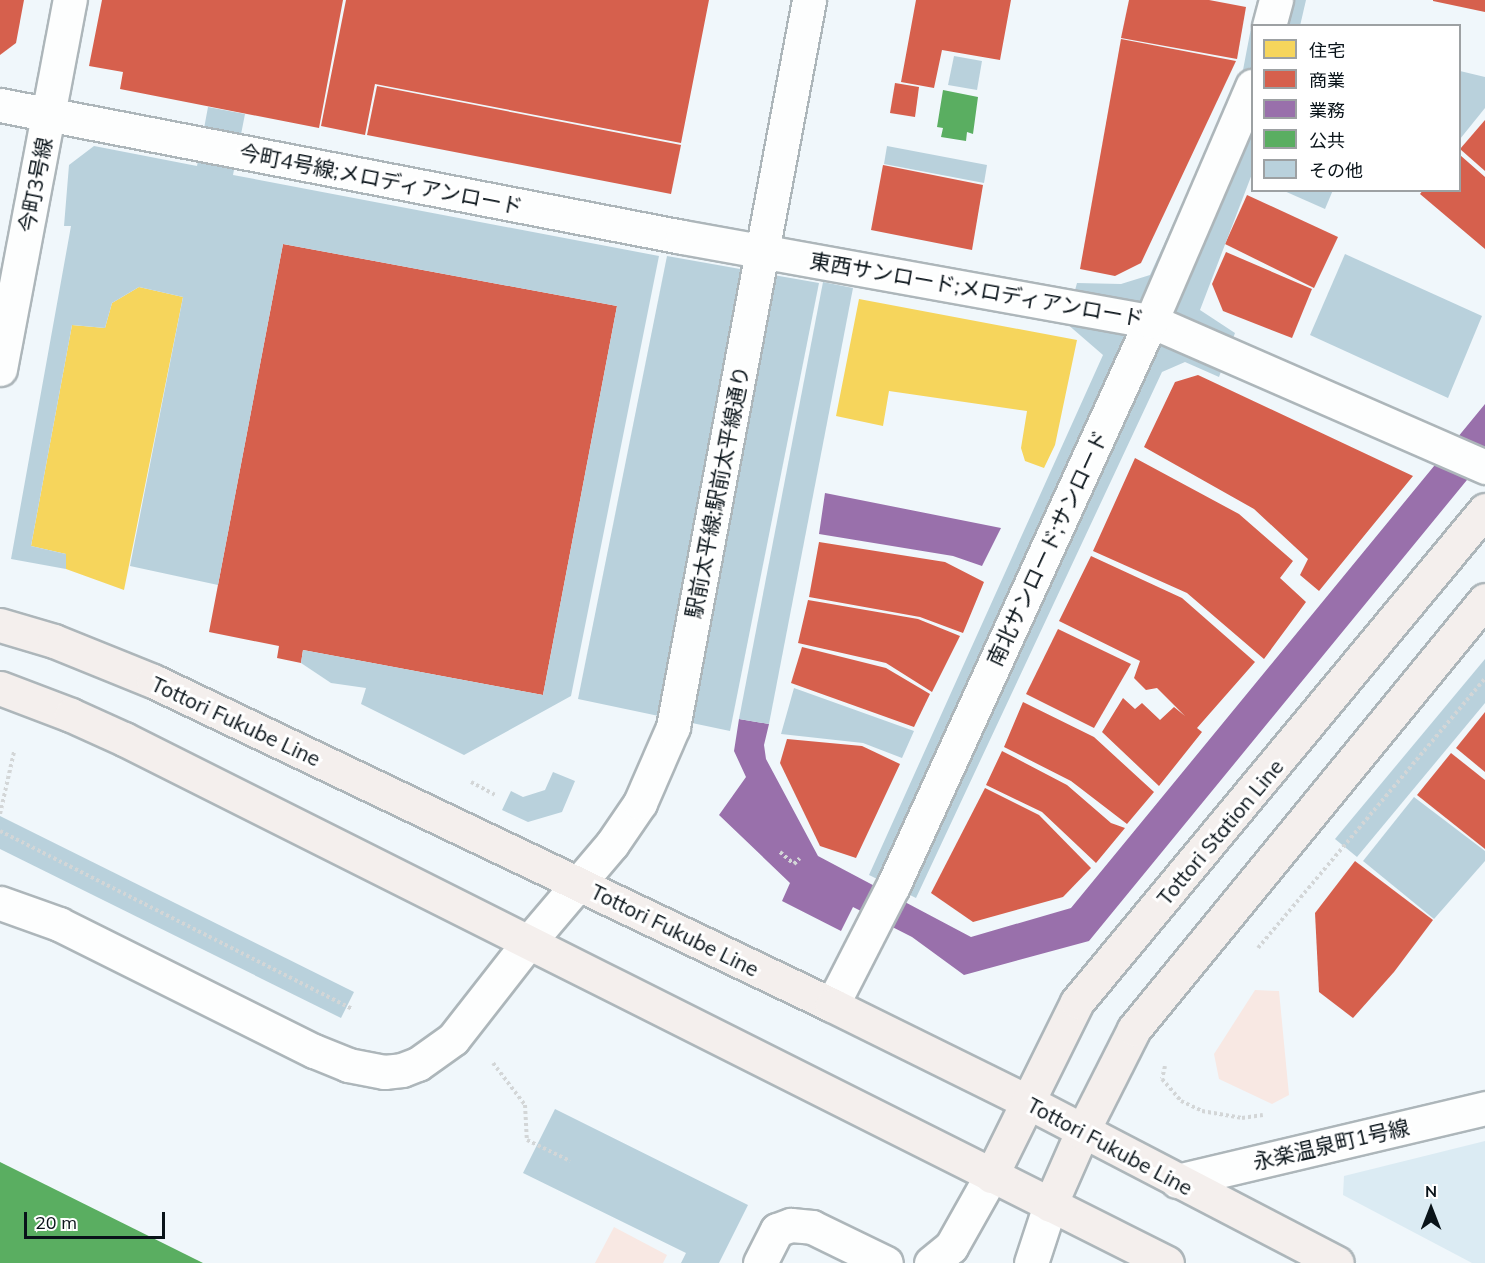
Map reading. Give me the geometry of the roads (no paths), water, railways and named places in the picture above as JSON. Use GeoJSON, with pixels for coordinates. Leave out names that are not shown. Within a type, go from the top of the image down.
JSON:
{"type":"FeatureCollection","features":[{"type":"Feature","properties":{"kind":"main road","name":"Tottori Station Line"},"geometry":{"type":"LineString","coordinates":[[991,1176],[1077,1002],[1485,510]]}},
{"type":"Feature","properties":{"kind":"main road"},"geometry":{"type":"LineString","coordinates":[[1050,1205],[1082,1132],[1134,1029],[1485,600]]}},
{"type":"Feature","properties":{"kind":"main road","name":"Tottori Fukube Line"},"geometry":{"type":"LineString","coordinates":[[0,625],[54,641],[153,681],[577,883],[1028,1102],[1337,1263]]}},
{"type":"Feature","properties":{"kind":"main road"},"geometry":{"type":"LineString","coordinates":[[0,688],[71,715],[124,739],[1167,1263]]}},
{"type":"Feature","properties":{"kind":"street","name":"今町3号線"},"geometry":{"type":"LineString","coordinates":[[0,369],[70,0]]}},
{"type":"Feature","properties":{"kind":"street","name":"駅前太平線;駅前太平線通り"},"geometry":{"type":"LineString","coordinates":[[0,903],[59,924],[331,1059],[384,1072],[402,1070],[418,1064],[453,1039],[528,943],[612,844],[640,802],[673,726],[809,0]]}},
{"type":"Feature","properties":{"kind":"street"},"geometry":{"type":"LineString","coordinates":[[1270,24],[1276,0]]}},
{"type":"Feature","properties":{"kind":"street","name":"南北サンロード;サンロード"},"geometry":{"type":"LineString","coordinates":[[832,1005],[892,886],[1151,321],[1251,88]]}},
{"type":"Feature","properties":{"kind":"street","name":"今町4号線;メロディアンロード"},"geometry":{"type":"LineString","coordinates":[[0,105],[670,235],[762,250]]}},
{"type":"Feature","properties":{"kind":"street","name":"東西サンロード;メロディアンロード"},"geometry":{"type":"LineString","coordinates":[[762,250],[1151,321],[1485,467]]}},
{"type":"Feature","properties":{"kind":"street","name":"永楽温泉町1号線"},"geometry":{"type":"LineString","coordinates":[[1176,1181],[1485,1108]]}},
{"type":"Feature","properties":{"kind":"street"},"geometry":{"type":"LineString","coordinates":[[931,1263],[951,1247],[991,1176]]}},
{"type":"Feature","properties":{"kind":"street"},"geometry":{"type":"LineString","coordinates":[[1031,1263],[1050,1205]]}},
{"type":"Feature","properties":{"kind":"street"},"geometry":{"type":"LineString","coordinates":[[760,1263],[777,1230],[791,1225],[812,1227],[886,1263]]}}]}
